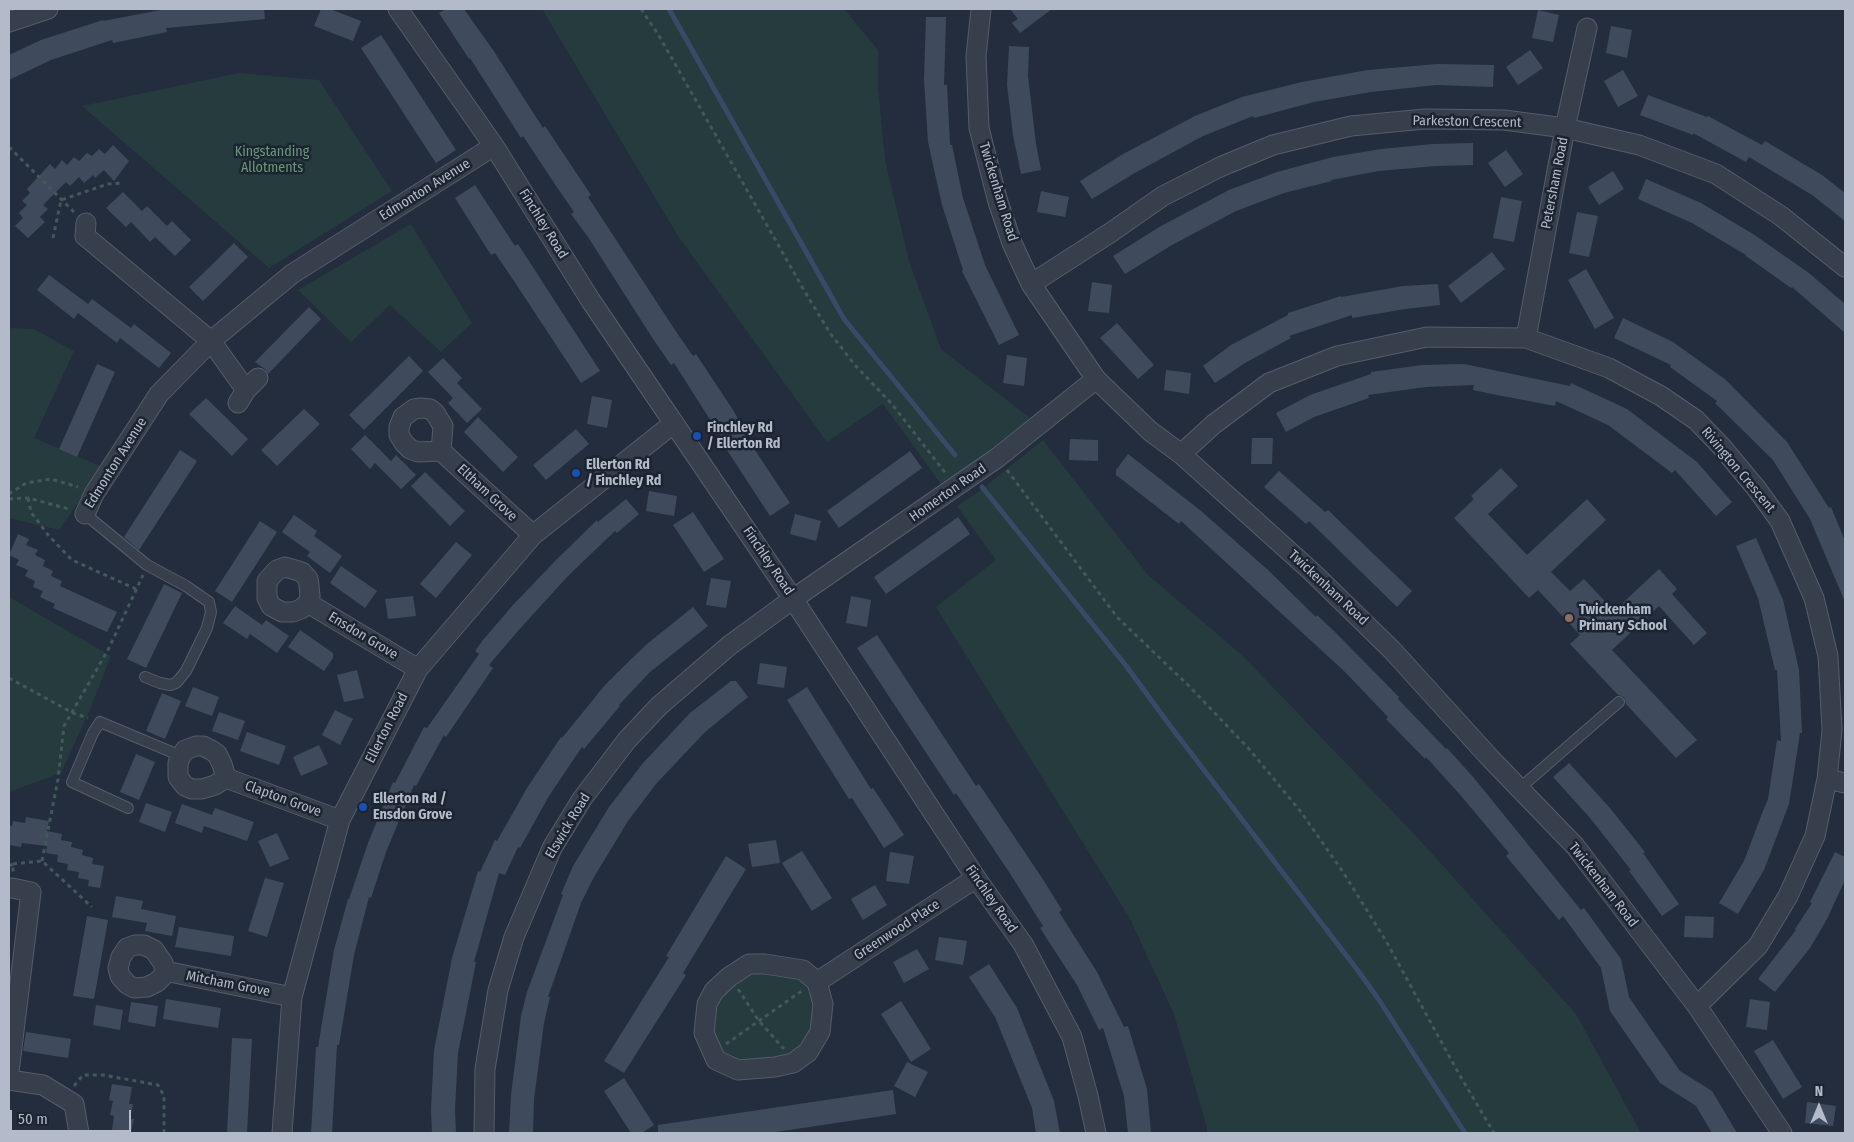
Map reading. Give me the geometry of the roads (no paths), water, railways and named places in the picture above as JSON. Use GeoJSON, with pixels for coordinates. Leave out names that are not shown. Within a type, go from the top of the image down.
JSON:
{"type":"FeatureCollection","features":[{"type":"Feature","properties":{"kind":"street"},"geometry":{"type":"LineString","coordinates":[[9,22],[48,9]]}},
{"type":"Feature","properties":{"kind":"street","name":"Finchley Road"},"geometry":{"type":"LineString","coordinates":[[398,9],[494,146],[591,300],[793,599],[976,878],[1023,944],[1072,1036],[1096,1133]]}},
{"type":"Feature","properties":{"kind":"street","name":"Twickenham Road"},"geometry":{"type":"LineString","coordinates":[[981,9],[976,56],[979,128],[998,202],[1012,243],[1032,284],[1096,379],[1150,431],[1181,454],[1311,571],[1392,650],[1575,846],[1697,1006],[1782,1133]]}},
{"type":"Feature","properties":{"kind":"street","name":"Petersham Road"},"geometry":{"type":"LineString","coordinates":[[1526,338],[1565,128],[1587,28]]}},
{"type":"Feature","properties":{"kind":"street","name":"Parkeston Crescent"},"geometry":{"type":"LineString","coordinates":[[1032,284],[1163,196],[1220,167],[1273,144],[1351,126],[1426,119],[1504,120],[1565,128],[1639,145],[1716,174],[1781,216],[1845,268]]}},
{"type":"Feature","properties":{"kind":"street","name":"Edmonton Avenue"},"geometry":{"type":"LineString","coordinates":[[85,514],[94,494],[159,394],[212,341],[292,274],[494,146]]}},
{"type":"Feature","properties":{"kind":"street"},"geometry":{"type":"LineString","coordinates":[[86,223],[85,236],[212,341],[247,390]]}},
{"type":"Feature","properties":{"kind":"street","name":"Rivington Crescent"},"geometry":{"type":"LineString","coordinates":[[1181,454],[1214,424],[1269,383],[1337,356],[1427,337],[1526,338],[1609,368],[1662,396],[1696,420],[1721,446],[1756,488],[1780,521],[1814,598],[1828,656],[1832,730],[1826,780],[1815,836],[1788,896],[1758,946],[1697,1006]]}},
{"type":"Feature","properties":{"kind":"street","name":"Homerton Road"},"geometry":{"type":"LineString","coordinates":[[793,599],[997,458],[1096,379]]}},
{"type":"Feature","properties":{"kind":"street","name":"Ellerton Road"},"geometry":{"type":"LineString","coordinates":[[282,1133],[292,997],[340,820],[418,669],[532,535],[674,423]]}},
{"type":"Feature","properties":{"kind":"street","name":"Eltham Grove"},"geometry":{"type":"LineString","coordinates":[[441,451],[532,535]]}},
{"type":"Feature","properties":{"kind":"street","name":"Elswick Road"},"geometry":{"type":"LineString","coordinates":[[484,1133],[485,1069],[498,990],[514,936],[552,848],[582,799],[627,740],[659,706],[730,645],[793,599]]}},
{"type":"Feature","properties":{"kind":"street","name":"Ensdon Grove"},"geometry":{"type":"LineString","coordinates":[[308,603],[418,669]]}},
{"type":"Feature","properties":{"kind":"street"},"geometry":{"type":"LineString","coordinates":[[196,746],[203,746],[217,754],[226,778],[215,785],[192,790],[185,786],[178,777],[178,763],[186,750],[196,746]]}},
{"type":"Feature","properties":{"kind":"street","name":"Clapton Grove"},"geometry":{"type":"LineString","coordinates":[[226,778],[340,820]]}},
{"type":"Feature","properties":{"kind":"street"},"geometry":{"type":"LineString","coordinates":[[1826,780],[1845,783]]}},
{"type":"Feature","properties":{"kind":"street","name":"Greenwood Place"},"geometry":{"type":"LineString","coordinates":[[812,984],[976,878]]}},
{"type":"Feature","properties":{"kind":"street"},"geometry":{"type":"LineString","coordinates":[[9,1072],[31,892],[12,888]]}},
{"type":"Feature","properties":{"kind":"street"},"geometry":{"type":"LineString","coordinates":[[749,964],[765,964],[803,970],[812,984],[822,1004],[820,1032],[808,1052],[794,1063],[775,1067],[738,1070],[716,1060],[704,1033],[707,1004],[714,991],[729,977],[749,964]]}},
{"type":"Feature","properties":{"kind":"street","name":"Mitcham Grove"},"geometry":{"type":"LineString","coordinates":[[165,971],[292,997]]}},
{"type":"Feature","properties":{"kind":"street"},"geometry":{"type":"LineString","coordinates":[[9,1080],[43,1085],[74,1104],[79,1133]]}},
{"type":"Feature","properties":{"kind":"lane","name":"Edmonton Avenue"},"geometry":{"type":"LineString","coordinates":[[85,514],[147,565],[204,597],[209,602],[211,612],[208,628],[186,671],[176,682],[170,685],[145,677]]}},
{"type":"Feature","properties":{"kind":"lane"},"geometry":{"type":"LineString","coordinates":[[1520,788],[1619,702]]}},
{"type":"Feature","properties":{"kind":"lane"},"geometry":{"type":"LineString","coordinates":[[128,808],[72,782],[92,733],[100,722],[181,756]]}},
{"type":"Feature","properties":{"kind":"waterway"},"geometry":{"type":"LineString","coordinates":[[669,9],[844,319],[955,455]]}},
{"type":"Feature","properties":{"kind":"waterway"},"geometry":{"type":"LineString","coordinates":[[982,487],[1127,667],[1359,972],[1465,1133]]}},
{"type":"Feature","properties":{"kind":"place","name":"Finchley Rd / Ellerton Rd"},"geometry":{"type":"Point","coordinates":[697,436]}},
{"type":"Feature","properties":{"kind":"place","name":"Ellerton Rd / Finchley Rd"},"geometry":{"type":"Point","coordinates":[576,473]}},
{"type":"Feature","properties":{"kind":"place","name":"Twickenham Primary School"},"geometry":{"type":"Point","coordinates":[1569,618]}},
{"type":"Feature","properties":{"kind":"place","name":"Ellerton Rd / Ensdon Grove"},"geometry":{"type":"Point","coordinates":[363,807]}},
{"type":"Feature","properties":{"kind":"park label","name":"Kingstanding Allotments"},"geometry":{"type":"Point","coordinates":[272,160]}}]}
